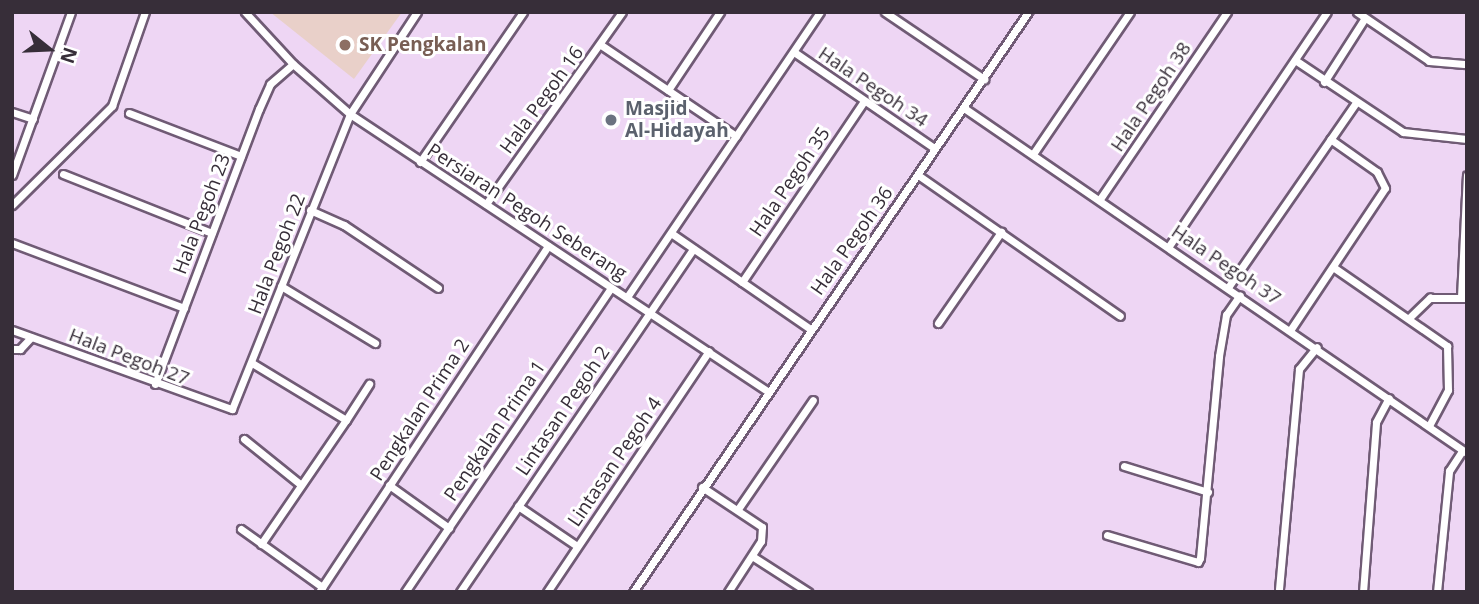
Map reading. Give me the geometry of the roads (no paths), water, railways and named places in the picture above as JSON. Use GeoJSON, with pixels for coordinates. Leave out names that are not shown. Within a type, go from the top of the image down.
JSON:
{"type":"FeatureCollection","features":[{"type":"Feature","properties":{"kind":"street"},"geometry":{"type":"LineString","coordinates":[[12,175],[71,12]]}},
{"type":"Feature","properties":{"kind":"street"},"geometry":{"type":"LineString","coordinates":[[12,205],[112,106],[145,12]]}},
{"type":"Feature","properties":{"kind":"street","name":"Persiaran Pegoh Seberang"},"geometry":{"type":"LineString","coordinates":[[245,12],[293,64],[350,114],[627,296],[821,12]]}},
{"type":"Feature","properties":{"kind":"street","name":"Hala Pegoh 22"},"geometry":{"type":"LineString","coordinates":[[235,407],[310,210],[350,114],[417,12]]}},
{"type":"Feature","properties":{"kind":"street"},"geometry":{"type":"LineString","coordinates":[[420,162],[523,12]]}},
{"type":"Feature","properties":{"kind":"street","name":"Hala Pegoh 16"},"geometry":{"type":"LineString","coordinates":[[486,204],[622,12]]}},
{"type":"Feature","properties":{"kind":"street"},"geometry":{"type":"LineString","coordinates":[[668,90],[720,12]]}},
{"type":"Feature","properties":{"kind":"street"},"geometry":{"type":"LineString","coordinates":[[886,12],[984,79]]}},
{"type":"Feature","properties":{"kind":"street","name":"Hala Pegoh 36"},"geometry":{"type":"LineString","coordinates":[[633,592],[767,391],[1028,12]]}},
{"type":"Feature","properties":{"kind":"street"},"geometry":{"type":"LineString","coordinates":[[1033,154],[1130,12]]}},
{"type":"Feature","properties":{"kind":"street","name":"Hala Pegoh 38"},"geometry":{"type":"LineString","coordinates":[[1100,199],[1227,12]]}},
{"type":"Feature","properties":{"kind":"street"},"geometry":{"type":"LineString","coordinates":[[1169,246],[1327,12]]}},
{"type":"Feature","properties":{"kind":"street"},"geometry":{"type":"LineString","coordinates":[[1357,12],[1429,61],[1467,64]]}},
{"type":"Feature","properties":{"kind":"street"},"geometry":{"type":"LineString","coordinates":[[1324,82],[1365,18]]}},
{"type":"Feature","properties":{"kind":"street"},"geometry":{"type":"LineString","coordinates":[[601,45],[737,136]]}},
{"type":"Feature","properties":{"kind":"street","name":"Hala Pegoh 34"},"geometry":{"type":"LineString","coordinates":[[794,52],[934,148]]}},
{"type":"Feature","properties":{"kind":"street"},"geometry":{"type":"LineString","coordinates":[[1295,60],[1355,103],[1413,136],[1467,139]]}},
{"type":"Feature","properties":{"kind":"street","name":"Hala Pegoh 23"},"geometry":{"type":"LineString","coordinates":[[155,384],[270,84],[293,64]]}},
{"type":"Feature","properties":{"kind":"street","name":"Hala Pegoh 35"},"geometry":{"type":"LineString","coordinates":[[742,282],[863,101]]}},
{"type":"Feature","properties":{"kind":"street"},"geometry":{"type":"LineString","coordinates":[[1229,286],[1355,103]]}},
{"type":"Feature","properties":{"kind":"street","name":"Hala Pegoh 37"},"geometry":{"type":"LineString","coordinates":[[964,108],[1229,286],[1464,452]]}},
{"type":"Feature","properties":{"kind":"street"},"geometry":{"type":"LineString","coordinates":[[12,112],[33,119]]}},
{"type":"Feature","properties":{"kind":"street"},"geometry":{"type":"LineString","coordinates":[[128,113],[241,156]]}},
{"type":"Feature","properties":{"kind":"street"},"geometry":{"type":"LineString","coordinates":[[1291,329],[1385,188],[1377,172],[1330,139]]}},
{"type":"Feature","properties":{"kind":"street"},"geometry":{"type":"LineString","coordinates":[[63,174],[212,233]]}},
{"type":"Feature","properties":{"kind":"street"},"geometry":{"type":"LineString","coordinates":[[918,175],[1120,316]]}},
{"type":"Feature","properties":{"kind":"street"},"geometry":{"type":"LineString","coordinates":[[1410,317],[1430,298],[1464,298],[1467,175]]}},
{"type":"Feature","properties":{"kind":"street"},"geometry":{"type":"LineString","coordinates":[[310,210],[344,225],[438,288]]}},
{"type":"Feature","properties":{"kind":"street"},"geometry":{"type":"LineString","coordinates":[[939,323],[1001,232]]}},
{"type":"Feature","properties":{"kind":"street"},"geometry":{"type":"LineString","coordinates":[[671,233],[810,329]]}},
{"type":"Feature","properties":{"kind":"street"},"geometry":{"type":"LineString","coordinates":[[12,243],[184,308]]}},
{"type":"Feature","properties":{"kind":"street","name":"Pengkalan Prima 2"},"geometry":{"type":"LineString","coordinates":[[321,590],[548,246]]}},
{"type":"Feature","properties":{"kind":"street","name":"Lintasan Pegoh 2"},"geometry":{"type":"LineString","coordinates":[[460,592],[693,249]]}},
{"type":"Feature","properties":{"kind":"street"},"geometry":{"type":"LineString","coordinates":[[1333,267],[1441,340],[1450,356],[1445,400],[1429,425]]}},
{"type":"Feature","properties":{"kind":"street"},"geometry":{"type":"LineString","coordinates":[[281,286],[375,342]]}},
{"type":"Feature","properties":{"kind":"street","name":"Pengkalan Prima 1"},"geometry":{"type":"LineString","coordinates":[[405,592],[611,288]]}},
{"type":"Feature","properties":{"kind":"street"},"geometry":{"type":"LineString","coordinates":[[1107,535],[1198,562],[1226,315],[1240,295]]}},
{"type":"Feature","properties":{"kind":"street"},"geometry":{"type":"LineString","coordinates":[[627,296],[767,391]]}},
{"type":"Feature","properties":{"kind":"street","name":"Hala Pegoh 27"},"geometry":{"type":"LineString","coordinates":[[12,330],[229,410],[235,407]]}},
{"type":"Feature","properties":{"kind":"street"},"geometry":{"type":"LineString","coordinates":[[12,349],[20,349],[31,337]]}},
{"type":"Feature","properties":{"kind":"street"},"geometry":{"type":"LineString","coordinates":[[1279,589],[1299,369],[1317,347]]}},
{"type":"Feature","properties":{"kind":"street","name":"Lintasan Pegoh 4"},"geometry":{"type":"LineString","coordinates":[[547,592],[709,351]]}},
{"type":"Feature","properties":{"kind":"street"},"geometry":{"type":"LineString","coordinates":[[252,363],[346,420]]}},
{"type":"Feature","properties":{"kind":"street"},"geometry":{"type":"LineString","coordinates":[[261,544],[369,384]]}},
{"type":"Feature","properties":{"kind":"street"},"geometry":{"type":"LineString","coordinates":[[1363,592],[1376,422],[1389,398]]}},
{"type":"Feature","properties":{"kind":"street"},"geometry":{"type":"LineString","coordinates":[[738,509],[813,400]]}},
{"type":"Feature","properties":{"kind":"street"},"geometry":{"type":"LineString","coordinates":[[244,439],[302,485]]}},
{"type":"Feature","properties":{"kind":"street"},"geometry":{"type":"LineString","coordinates":[[1437,592],[1449,471],[1464,452]]}},
{"type":"Feature","properties":{"kind":"street"},"geometry":{"type":"LineString","coordinates":[[1124,466],[1208,492]]}},
{"type":"Feature","properties":{"kind":"street"},"geometry":{"type":"LineString","coordinates":[[389,485],[449,528]]}},
{"type":"Feature","properties":{"kind":"street"},"geometry":{"type":"LineString","coordinates":[[702,487],[762,527],[761,541],[728,592]]}},
{"type":"Feature","properties":{"kind":"street"},"geometry":{"type":"LineString","coordinates":[[518,506],[577,546]]}},
{"type":"Feature","properties":{"kind":"street"},"geometry":{"type":"LineString","coordinates":[[241,529],[321,590]]}},
{"type":"Feature","properties":{"kind":"street"},"geometry":{"type":"LineString","coordinates":[[752,556],[808,592]]}},
{"type":"Feature","properties":{"kind":"place","name":"SK Pengkalan"},"geometry":{"type":"Point","coordinates":[345,45]}},
{"type":"Feature","properties":{"kind":"place","name":"Masjid Al-Hidayah"},"geometry":{"type":"Point","coordinates":[611,120]}}]}
